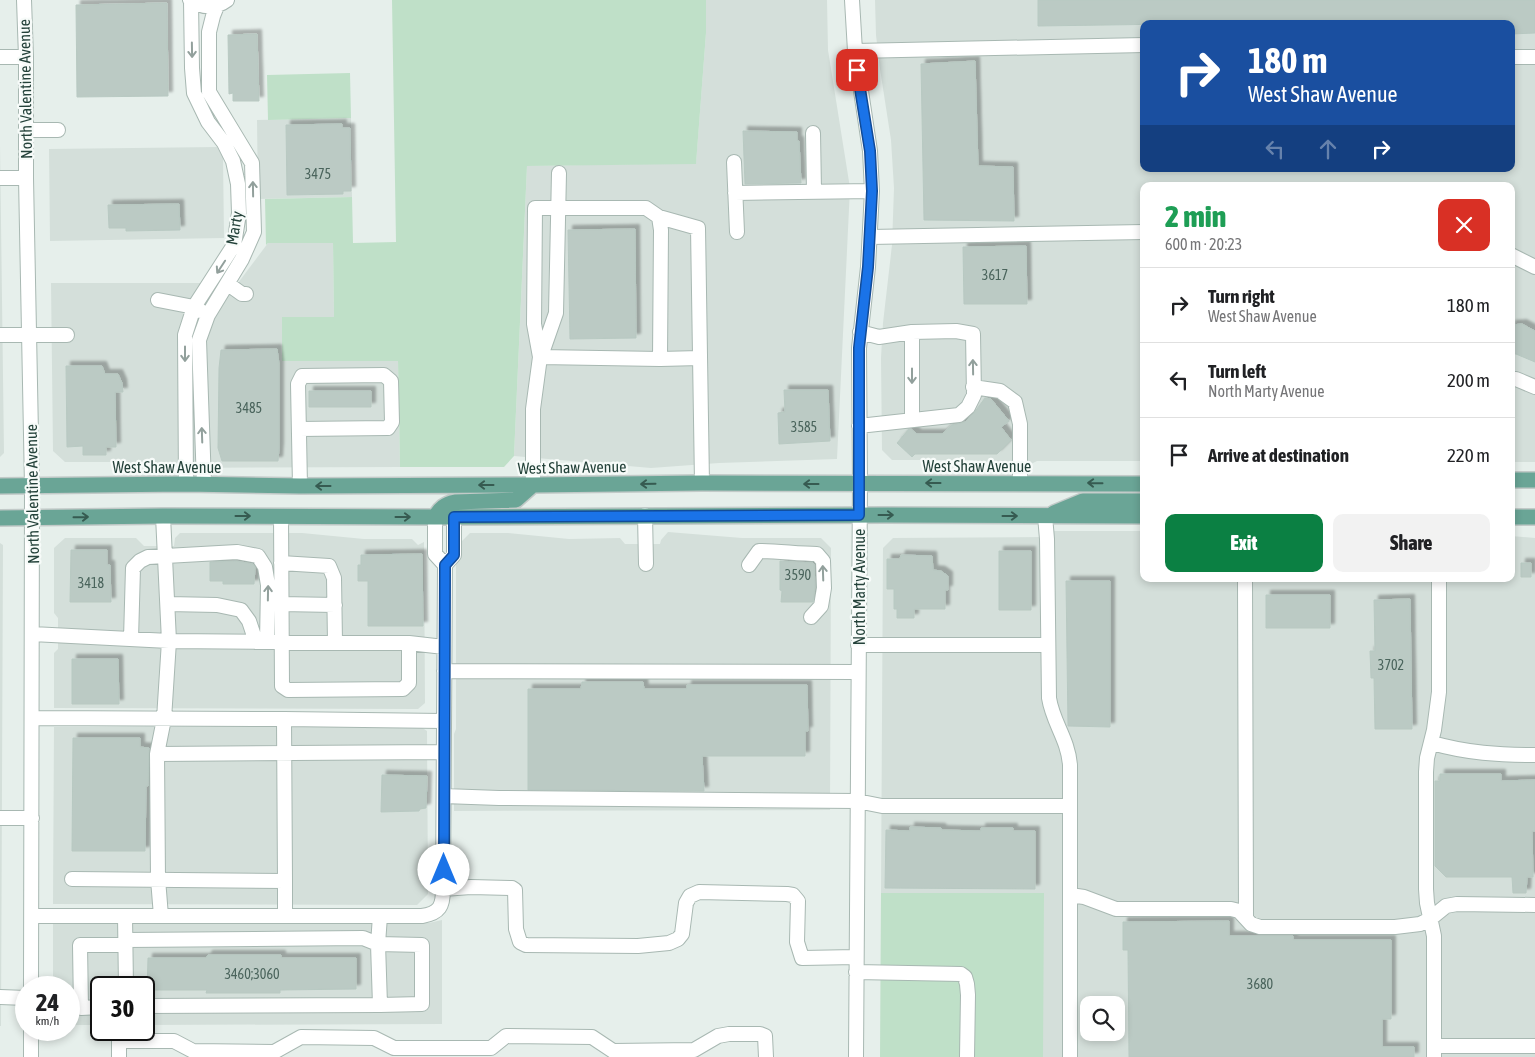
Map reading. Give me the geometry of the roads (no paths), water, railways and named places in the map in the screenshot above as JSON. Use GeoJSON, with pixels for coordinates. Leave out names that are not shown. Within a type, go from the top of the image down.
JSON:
{"type":"FeatureCollection","features":[{"type":"Feature","properties":{"kind":"main road"},"geometry":{"type":"LineString","coordinates":[[1515,480],[1535,480]]}},
{"type":"Feature","properties":{"kind":"main road","name":"West Shaw Avenue"},"geometry":{"type":"LineString","coordinates":[[0,486],[702,483],[1140,484]]}},
{"type":"Feature","properties":{"kind":"main road"},"geometry":{"type":"LineString","coordinates":[[435,517],[446,504],[455,502],[516,500],[533,485]]}},
{"type":"Feature","properties":{"kind":"main road"},"geometry":{"type":"LineString","coordinates":[[1045,516],[1082,501],[1140,501]]}},
{"type":"Feature","properties":{"kind":"main road"},"geometry":{"type":"LineString","coordinates":[[0,518],[645,515],[1140,516]]}},
{"type":"Feature","properties":{"kind":"main road"},"geometry":{"type":"LineString","coordinates":[[1515,517],[1535,517]]}},
{"type":"Feature","properties":{"kind":"street","name":"North Valentine Avenue"},"geometry":{"type":"LineString","coordinates":[[24,0],[32,486],[31,976]]}},
{"type":"Feature","properties":{"kind":"street"},"geometry":{"type":"LineString","coordinates":[[190,0],[199,6],[208,7],[222,3]]}},
{"type":"Feature","properties":{"kind":"street","name":"Marty"},"geometry":{"type":"LineString","coordinates":[[186,484],[185,335],[194,307],[234,246],[239,213],[238,184],[233,161],[224,143],[203,124],[194,93],[190,0]]}},
{"type":"Feature","properties":{"kind":"street","name":"North Marty Avenue"},"geometry":{"type":"LineString","coordinates":[[852,0],[855,51],[870,151],[872,191],[870,237],[859,348],[860,484],[856,1057]]}},
{"type":"Feature","properties":{"kind":"street","name":"Marty"},"geometry":{"type":"LineString","coordinates":[[204,484],[199,340],[208,315],[242,259],[254,232],[252,163],[209,92],[209,32],[213,16],[222,3]]}},
{"type":"Feature","properties":{"kind":"street"},"geometry":{"type":"LineString","coordinates":[[855,51],[1140,45]]}},
{"type":"Feature","properties":{"kind":"street"},"geometry":{"type":"LineString","coordinates":[[0,58],[26,57]]}},
{"type":"Feature","properties":{"kind":"street"},"geometry":{"type":"LineString","coordinates":[[1515,57],[1535,57]]}},
{"type":"Feature","properties":{"kind":"street"},"geometry":{"type":"LineString","coordinates":[[203,124],[225,116]]}},
{"type":"Feature","properties":{"kind":"street"},"geometry":{"type":"LineString","coordinates":[[26,130],[58,130]]}},
{"type":"Feature","properties":{"kind":"street"},"geometry":{"type":"LineString","coordinates":[[814,133],[814,191]]}},
{"type":"Feature","properties":{"kind":"street"},"geometry":{"type":"LineString","coordinates":[[734,162],[737,232]]}},
{"type":"Feature","properties":{"kind":"street"},"geometry":{"type":"LineString","coordinates":[[533,485],[532,409],[540,357],[556,313],[559,173]]}},
{"type":"Feature","properties":{"kind":"street"},"geometry":{"type":"LineString","coordinates":[[0,178],[26,178]]}},
{"type":"Feature","properties":{"kind":"street"},"geometry":{"type":"LineString","coordinates":[[735,192],[872,191]]}},
{"type":"Feature","properties":{"kind":"street"},"geometry":{"type":"LineString","coordinates":[[540,357],[534,324],[535,208],[646,208],[659,217],[698,228],[702,483]]}},
{"type":"Feature","properties":{"kind":"street"},"geometry":{"type":"LineString","coordinates":[[659,217],[661,230],[660,359]]}},
{"type":"Feature","properties":{"kind":"street"},"geometry":{"type":"LineString","coordinates":[[870,237],[1140,232]]}},
{"type":"Feature","properties":{"kind":"street"},"geometry":{"type":"LineString","coordinates":[[1515,256],[1535,267]]}},
{"type":"Feature","properties":{"kind":"street"},"geometry":{"type":"LineString","coordinates":[[228,284],[242,294],[246,294]]}},
{"type":"Feature","properties":{"kind":"street"},"geometry":{"type":"LineString","coordinates":[[158,300],[194,307],[208,315]]}},
{"type":"Feature","properties":{"kind":"street"},"geometry":{"type":"LineString","coordinates":[[859,426],[912,419],[959,416],[968,407],[974,396],[972,334],[956,331],[912,332],[879,336],[860,332]]}},
{"type":"Feature","properties":{"kind":"street"},"geometry":{"type":"LineString","coordinates":[[912,332],[912,419]]}},
{"type":"Feature","properties":{"kind":"street"},"geometry":{"type":"LineString","coordinates":[[0,335],[67,335]]}},
{"type":"Feature","properties":{"kind":"street"},"geometry":{"type":"LineString","coordinates":[[540,357],[700,358]]}},
{"type":"Feature","properties":{"kind":"street"},"geometry":{"type":"LineString","coordinates":[[299,429],[388,428],[392,422],[391,381],[384,375],[302,376],[298,384],[300,486]]}},
{"type":"Feature","properties":{"kind":"street"},"geometry":{"type":"LineString","coordinates":[[1515,379],[1535,387]]}},
{"type":"Feature","properties":{"kind":"street"},"geometry":{"type":"LineString","coordinates":[[973,387],[1000,391],[1015,402],[1020,424],[1020,483]]}},
{"type":"Feature","properties":{"kind":"street"},"geometry":{"type":"LineString","coordinates":[[645,515],[646,564]]}},
{"type":"Feature","properties":{"kind":"street"},"geometry":{"type":"LineString","coordinates":[[161,916],[158,880],[157,754],[164,719],[169,641],[163,516]]}},
{"type":"Feature","properties":{"kind":"street"},"geometry":{"type":"LineString","coordinates":[[281,516],[282,686],[288,690],[403,689],[409,684],[409,643]]}},
{"type":"Feature","properties":{"kind":"street"},"geometry":{"type":"LineString","coordinates":[[1045,516],[1049,698],[1051,712],[1069,751],[1070,1057]]}},
{"type":"Feature","properties":{"kind":"street"},"geometry":{"type":"LineString","coordinates":[[435,517],[435,554],[445,565]]}},
{"type":"Feature","properties":{"kind":"street"},"geometry":{"type":"LineString","coordinates":[[32,916],[422,916],[432,914],[440,909],[443,900],[445,565],[454,555],[454,517]]}},
{"type":"Feature","properties":{"kind":"street"},"geometry":{"type":"LineString","coordinates":[[749,565],[759,551],[817,554],[823,561],[824,588],[821,606],[811,617]]}},
{"type":"Feature","properties":{"kind":"street"},"geometry":{"type":"LineString","coordinates":[[131,639],[132,568],[140,560],[165,555],[237,552],[258,556],[265,567],[268,584],[262,642]]}},
{"type":"Feature","properties":{"kind":"street"},"geometry":{"type":"LineString","coordinates":[[281,564],[330,566],[334,578],[335,642]]}},
{"type":"Feature","properties":{"kind":"street"},"geometry":{"type":"LineString","coordinates":[[1245,582],[1246,917]]}},
{"type":"Feature","properties":{"kind":"street"},"geometry":{"type":"LineString","coordinates":[[1439,582],[1439,692],[1426,772],[1426,889],[1434,936],[1434,1051],[1535,1046]]}},
{"type":"Feature","properties":{"kind":"street"},"geometry":{"type":"LineString","coordinates":[[168,604],[217,605],[241,610],[262,642]]}},
{"type":"Feature","properties":{"kind":"street"},"geometry":{"type":"LineString","coordinates":[[281,604],[335,605]]}},
{"type":"Feature","properties":{"kind":"street"},"geometry":{"type":"LineString","coordinates":[[32,634],[169,641],[409,643],[444,647]]}},
{"type":"Feature","properties":{"kind":"street"},"geometry":{"type":"LineString","coordinates":[[858,645],[1048,645]]}},
{"type":"Feature","properties":{"kind":"street"},"geometry":{"type":"LineString","coordinates":[[444,671],[858,672]]}},
{"type":"Feature","properties":{"kind":"street"},"geometry":{"type":"LineString","coordinates":[[32,718],[443,721]]}},
{"type":"Feature","properties":{"kind":"street"},"geometry":{"type":"LineString","coordinates":[[284,719],[285,915]]}},
{"type":"Feature","properties":{"kind":"street"},"geometry":{"type":"LineString","coordinates":[[1432,743],[1457,750],[1493,754],[1535,755]]}},
{"type":"Feature","properties":{"kind":"street"},"geometry":{"type":"LineString","coordinates":[[157,754],[443,752]]}},
{"type":"Feature","properties":{"kind":"street"},"geometry":{"type":"LineString","coordinates":[[444,796],[858,801],[882,806],[1070,806]]}},
{"type":"Feature","properties":{"kind":"street"},"geometry":{"type":"LineString","coordinates":[[0,818],[32,818]]}},
{"type":"Feature","properties":{"kind":"street"},"geometry":{"type":"LineString","coordinates":[[72,879],[284,881]]}},
{"type":"Feature","properties":{"kind":"street"},"geometry":{"type":"LineString","coordinates":[[443,889],[471,887],[512,888],[515,890],[516,930],[520,942],[526,945],[638,946],[669,943],[678,939],[682,934],[686,903],[690,896],[700,892],[787,894],[793,895],[798,901],[796,942],[802,958],[856,957]]}},
{"type":"Feature","properties":{"kind":"street"},"geometry":{"type":"LineString","coordinates":[[1070,895],[1084,897],[1116,909],[1231,909],[1239,911],[1252,924],[1260,927],[1395,927],[1420,924],[1430,919],[1446,906],[1456,904],[1535,905]]}},
{"type":"Feature","properties":{"kind":"street"},"geometry":{"type":"LineString","coordinates":[[125,916],[126,976]]}},
{"type":"Feature","properties":{"kind":"street"},"geometry":{"type":"LineString","coordinates":[[380,916],[378,944],[380,1005]]}},
{"type":"Feature","properties":{"kind":"street"},"geometry":{"type":"LineString","coordinates":[[90,1008],[81,1008],[80,945],[125,942],[363,938],[378,944],[422,945],[422,1004],[155,1006]]}},
{"type":"Feature","properties":{"kind":"street"},"geometry":{"type":"LineString","coordinates":[[856,972],[961,974],[965,977],[968,994],[966,1057]]}},
{"type":"Feature","properties":{"kind":"street"},"geometry":{"type":"LineString","coordinates":[[0,997],[15,998]]}},
{"type":"Feature","properties":{"kind":"street"},"geometry":{"type":"LineString","coordinates":[[119,1057],[119,1041],[174,1041],[193,1052],[274,1052],[301,1037],[374,1038],[394,1048],[491,1048],[506,1036],[592,1037],[613,1051],[694,1050],[718,1036],[760,1034],[765,1036],[766,1057]]}},
{"type":"Feature","properties":{"kind":"street"},"geometry":{"type":"LineString","coordinates":[[31,1041],[31,1057]]}}]}
